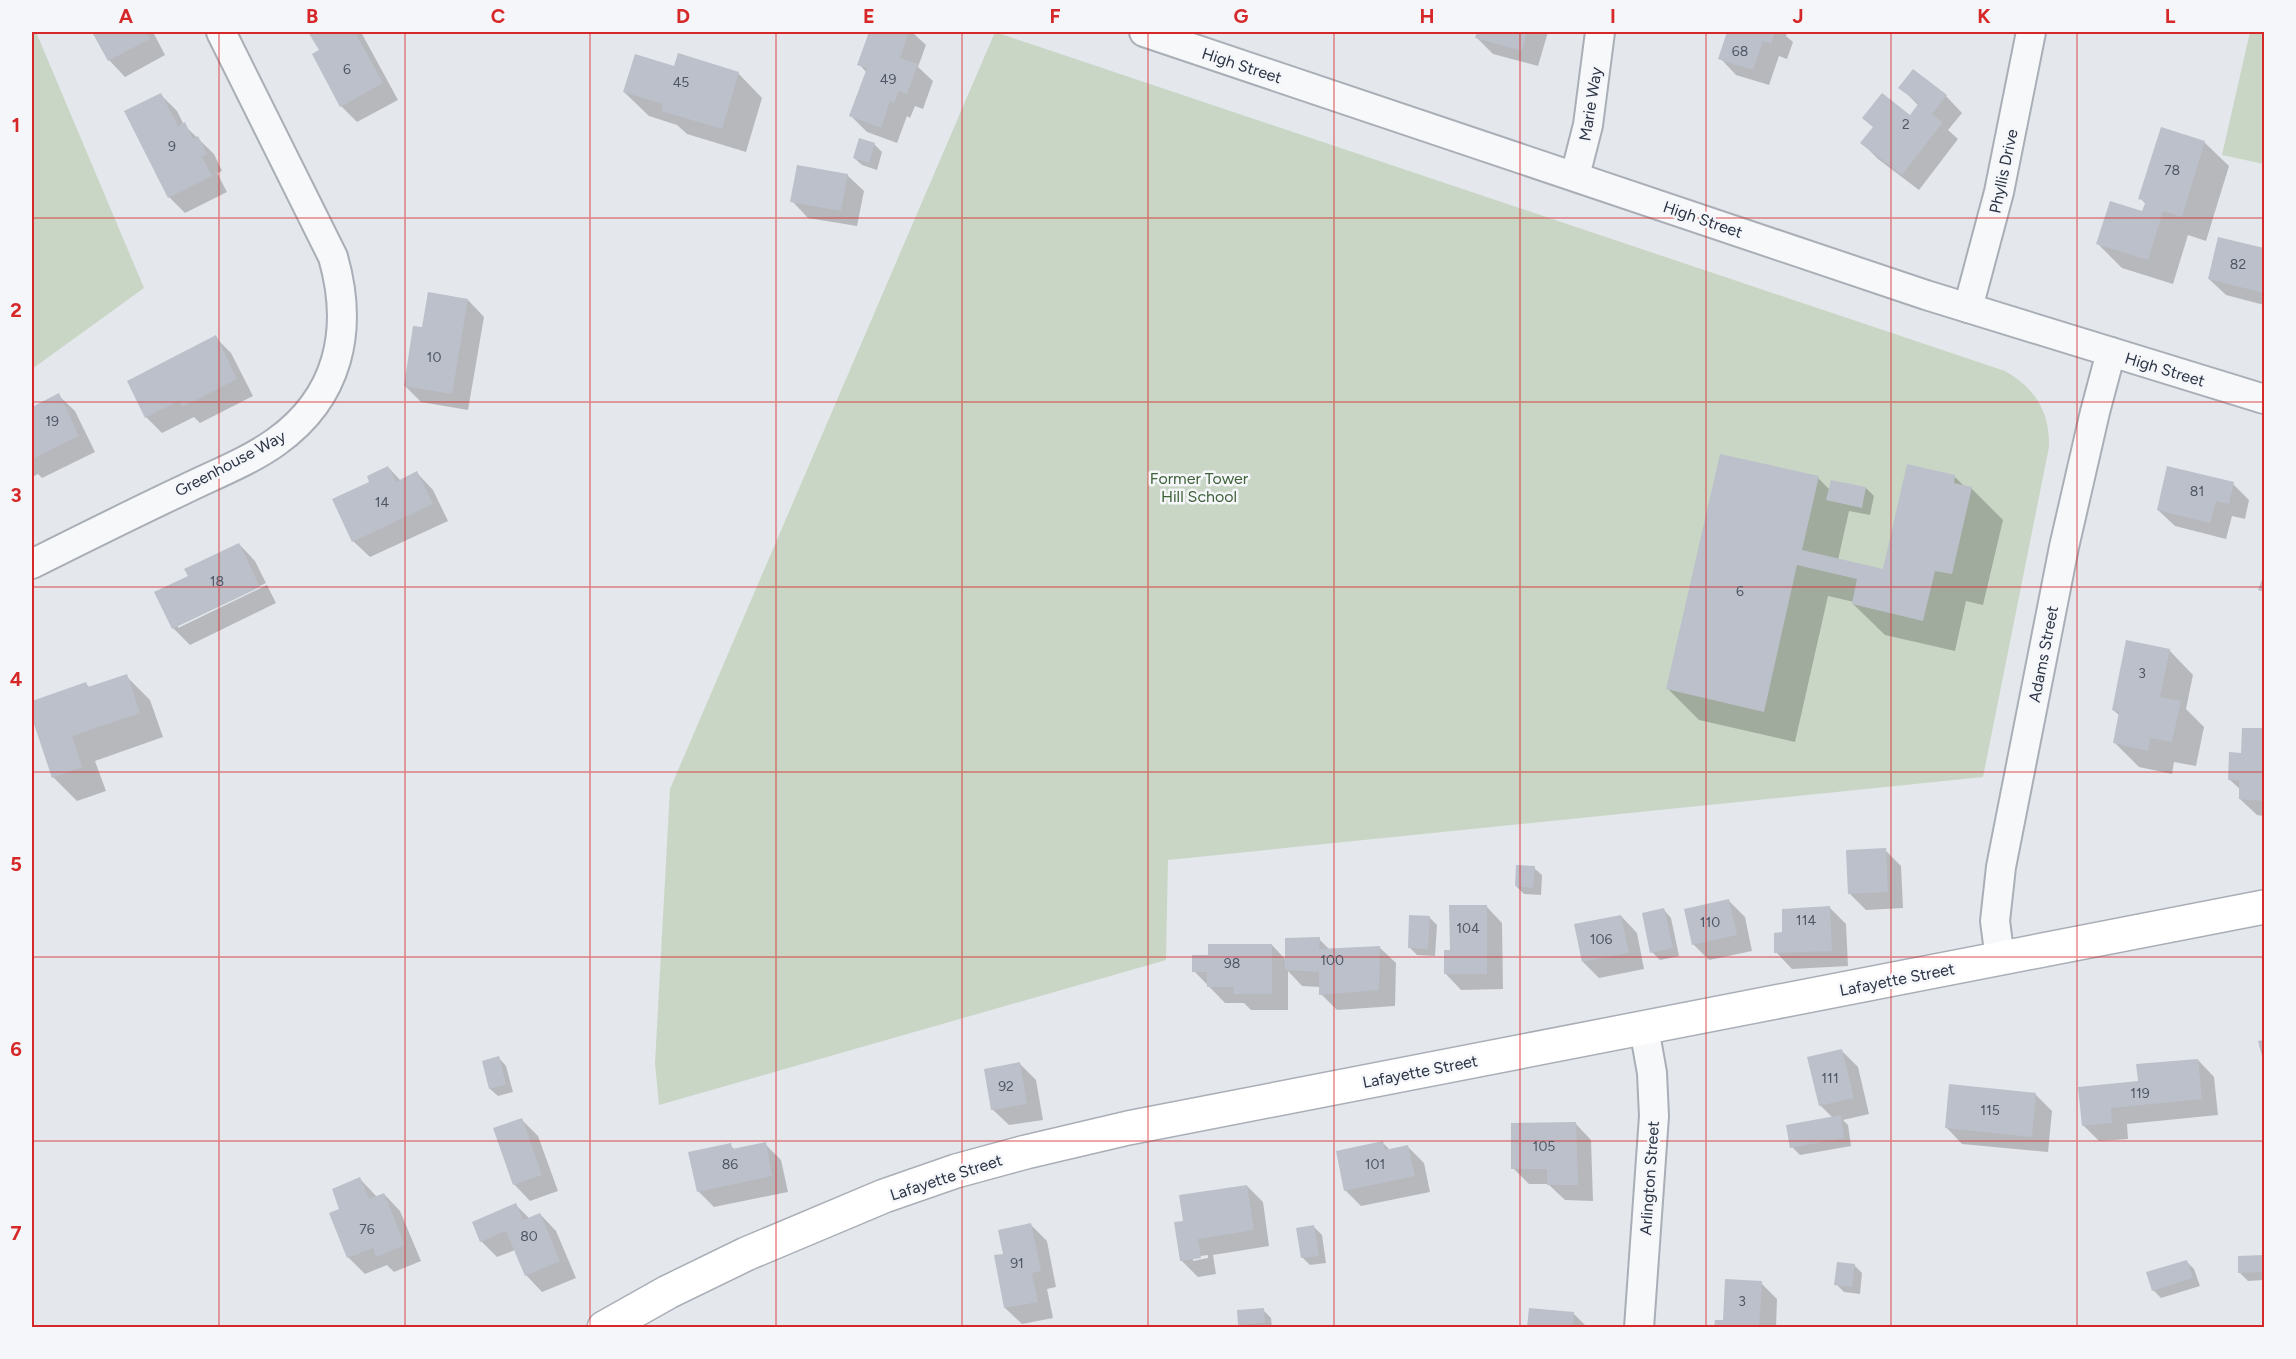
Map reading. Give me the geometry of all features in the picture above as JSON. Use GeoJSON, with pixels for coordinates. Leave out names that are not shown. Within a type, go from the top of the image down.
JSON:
{"type":"FeatureCollection","features":[{"type":"Feature","properties":{"kind":"main road","name":"Lafayette Street"},"geometry":{"type":"LineString","coordinates":[[604,1328],[668,1292],[746,1254],[884,1197],[967,1168],[1026,1152],[1128,1128],[2265,907]]}},
{"type":"Feature","properties":{"kind":"street","name":"Greenhouse Way"},"geometry":{"type":"LineString","coordinates":[[32,564],[273,444],[309,414],[330,378],[342,334],[341,294],[333,257],[221,32]]}},
{"type":"Feature","properties":{"kind":"street","name":"High Street"},"geometry":{"type":"LineString","coordinates":[[1144,32],[1197,40],[1575,176],[1968,308],[2265,399]]}},
{"type":"Feature","properties":{"kind":"street","name":"Marie Way"},"geometry":{"type":"LineString","coordinates":[[1575,176],[1590,115],[1600,32]]}},
{"type":"Feature","properties":{"kind":"street","name":"Phyllis Drive"},"geometry":{"type":"LineString","coordinates":[[1968,308],[2001,181],[2031,32]]}},
{"type":"Feature","properties":{"kind":"street","name":"Adams Street"},"geometry":{"type":"LineString","coordinates":[[2000,959],[1995,921],[2001,867],[2064,547],[2097,402],[2111,352]]}},
{"type":"Feature","properties":{"kind":"street","name":"Arlington Street"},"geometry":{"type":"LineString","coordinates":[[1639,1328],[1654,1116],[1653,1073],[1644,1028]]}},
{"type":"Feature","properties":{"kind":"green space"},"geometry":{"type":"Polygon","coordinates":[[[32,32],[36,32],[144,288],[32,369],[32,32]]]}},
{"type":"Feature","properties":{"kind":"green space","name":"Former Tower Hill School"},"geometry":{"type":"Polygon","coordinates":[[[995,32],[2005,371],[2016,378],[2039,402],[2047,423],[2049,447],[1983,777],[1168,860],[1166,960],[659,1105],[655,1063],[670,789],[995,32]]]}},
{"type":"Feature","properties":{"kind":"green space"},"geometry":{"type":"Polygon","coordinates":[[[2250,32],[2264,32],[2264,164],[2222,155],[2250,32]]]}},
{"type":"Feature","properties":{"kind":"building"},"geometry":{"type":"Polygon","coordinates":[[[92,32],[146,32],[150,39],[108,61],[92,32]]]}},
{"type":"Feature","properties":{"kind":"building"},"geometry":{"type":"Polygon","coordinates":[[[308,32],[355,32],[383,83],[340,107],[312,54],[319,50],[308,32]]]}},
{"type":"Feature","properties":{"kind":"building"},"geometry":{"type":"Polygon","coordinates":[[[869,32],[909,32],[900,58],[918,64],[907,94],[899,91],[894,103],[890,101],[881,128],[849,116],[867,68],[857,65],[869,32]]]}},
{"type":"Feature","properties":{"kind":"building"},"geometry":{"type":"Polygon","coordinates":[[[1477,32],[1527,32],[1522,51],[1475,38],[1477,32]]]}},
{"type":"Feature","properties":{"kind":"building"},"geometry":{"type":"Polygon","coordinates":[[[1727,32],[1775,32],[1771,44],[1763,41],[1753,70],[1718,59],[1727,32]]]}},
{"type":"Feature","properties":{"kind":"building"},"geometry":{"type":"Polygon","coordinates":[[[678,53],[739,72],[722,129],[661,111],[663,104],[623,92],[635,54],[674,66],[678,53]]]}},
{"type":"Feature","properties":{"kind":"building"},"geometry":{"type":"Polygon","coordinates":[[[1913,69],[1947,95],[1932,114],[1943,122],[1902,175],[1860,143],[1873,127],[1862,118],[1882,93],[1910,115],[1919,103],[1898,88],[1913,69]]]}},
{"type":"Feature","properties":{"kind":"building"},"geometry":{"type":"Polygon","coordinates":[[[161,93],[178,126],[185,122],[193,139],[198,136],[207,154],[202,157],[212,176],[168,198],[124,111],[161,93]]]}},
{"type":"Feature","properties":{"kind":"building"},"geometry":{"type":"Polygon","coordinates":[[[2161,127],[2205,141],[2182,217],[2163,211],[2148,260],[2096,244],[2110,201],[2142,211],[2146,201],[2138,199],[2161,127]]]}},
{"type":"Feature","properties":{"kind":"building"},"geometry":{"type":"Polygon","coordinates":[[[859,138],[875,143],[869,163],[853,158],[859,138]]]}},
{"type":"Feature","properties":{"kind":"building"},"geometry":{"type":"Polygon","coordinates":[[[797,165],[848,174],[841,211],[790,202],[797,165]]]}},
{"type":"Feature","properties":{"kind":"building"},"geometry":{"type":"Polygon","coordinates":[[[2218,237],[2264,248],[2264,293],[2208,279],[2218,237]]]}},
{"type":"Feature","properties":{"kind":"building"},"geometry":{"type":"Polygon","coordinates":[[[428,292],[468,299],[452,394],[404,386],[413,326],[422,327],[428,292]]]}},
{"type":"Feature","properties":{"kind":"building"},"geometry":{"type":"Polygon","coordinates":[[[216,335],[237,379],[182,407],[179,401],[145,418],[127,381],[216,335]]]}},
{"type":"Feature","properties":{"kind":"building"},"geometry":{"type":"Polygon","coordinates":[[[59,393],[79,436],[32,459],[32,407],[59,393]]]}},
{"type":"Feature","properties":{"kind":"building"},"geometry":{"type":"Polygon","coordinates":[[[1720,454],[1819,476],[1802,550],[1883,569],[1907,464],[1955,475],[1954,483],[1972,487],[1952,574],[1935,571],[1923,621],[1852,604],[1857,579],[1797,565],[1764,712],[1666,689],[1720,454]]]}},
{"type":"Feature","properties":{"kind":"building"},"geometry":{"type":"Polygon","coordinates":[[[388,466],[396,482],[417,471],[433,504],[352,542],[332,499],[369,482],[367,476],[388,466]]]}},
{"type":"Feature","properties":{"kind":"building"},"geometry":{"type":"Polygon","coordinates":[[[2167,466],[2234,482],[2229,504],[2216,501],[2210,523],[2157,510],[2167,466]]]}},
{"type":"Feature","properties":{"kind":"building"},"geometry":{"type":"Polygon","coordinates":[[[1831,480],[1866,487],[1862,508],[1826,500],[1831,480]]]}},
{"type":"Feature","properties":{"kind":"building"},"geometry":{"type":"Polygon","coordinates":[[[239,543],[260,587],[172,629],[154,592],[188,576],[184,569],[239,543]]]}},
{"type":"Feature","properties":{"kind":"building"},"geometry":{"type":"Polygon","coordinates":[[[2264,574],[2264,592],[2258,590],[2264,574]]]}},
{"type":"Feature","properties":{"kind":"building"},"geometry":{"type":"Polygon","coordinates":[[[2126,640],[2170,649],[2160,697],[2181,701],[2172,742],[2150,738],[2148,751],[2113,743],[2119,712],[2112,710],[2126,640]]]}},
{"type":"Feature","properties":{"kind":"building"},"geometry":{"type":"Polygon","coordinates":[[[127,674],[140,713],[72,736],[82,767],[52,778],[32,718],[32,701],[86,682],[88,687],[127,674]]]}},
{"type":"Feature","properties":{"kind":"building"},"geometry":{"type":"Polygon","coordinates":[[[2242,728],[2264,728],[2264,801],[2239,799],[2239,780],[2228,780],[2229,752],[2241,753],[2242,728]]]}},
{"type":"Feature","properties":{"kind":"building"},"geometry":{"type":"Polygon","coordinates":[[[1886,848],[1888,892],[1848,894],[1846,850],[1886,848]]]}},
{"type":"Feature","properties":{"kind":"building"},"geometry":{"type":"Polygon","coordinates":[[[1516,865],[1535,866],[1533,888],[1515,886],[1516,865]]]}},
{"type":"Feature","properties":{"kind":"building"},"geometry":{"type":"Polygon","coordinates":[[[1729,899],[1737,935],[1692,945],[1684,909],[1729,899]]]}},
{"type":"Feature","properties":{"kind":"building"},"geometry":{"type":"Polygon","coordinates":[[[1449,905],[1487,905],[1487,974],[1444,974],[1444,950],[1450,950],[1449,905]]]}},
{"type":"Feature","properties":{"kind":"building"},"geometry":{"type":"Polygon","coordinates":[[[1830,906],[1832,951],[1774,953],[1774,933],[1782,932],[1782,909],[1830,906]]]}},
{"type":"Feature","properties":{"kind":"building"},"geometry":{"type":"Polygon","coordinates":[[[1664,908],[1673,948],[1650,953],[1642,913],[1664,908]]]}},
{"type":"Feature","properties":{"kind":"building"},"geometry":{"type":"Polygon","coordinates":[[[1409,915],[1430,916],[1428,949],[1408,948],[1409,915]]]}},
{"type":"Feature","properties":{"kind":"building"},"geometry":{"type":"Polygon","coordinates":[[[1621,915],[1629,953],[1582,962],[1574,924],[1621,915]]]}},
{"type":"Feature","properties":{"kind":"building"},"geometry":{"type":"Polygon","coordinates":[[[1320,937],[1319,949],[1380,946],[1379,990],[1319,995],[1319,972],[1285,970],[1285,938],[1320,937]]]}},
{"type":"Feature","properties":{"kind":"building"},"geometry":{"type":"Polygon","coordinates":[[[1208,944],[1272,944],[1272,994],[1233,994],[1234,987],[1207,987],[1207,972],[1192,972],[1192,955],[1208,955],[1208,944]]]}},
{"type":"Feature","properties":{"kind":"building"},"geometry":{"type":"Polygon","coordinates":[[[2264,1040],[2264,1064],[2258,1041],[2264,1040]]]}},
{"type":"Feature","properties":{"kind":"building"},"geometry":{"type":"Polygon","coordinates":[[[1842,1049],[1854,1098],[1819,1106],[1807,1057],[1842,1049]]]}},
{"type":"Feature","properties":{"kind":"building"},"geometry":{"type":"Polygon","coordinates":[[[499,1056],[506,1085],[489,1089],[482,1061],[499,1056]]]}},
{"type":"Feature","properties":{"kind":"building"},"geometry":{"type":"Polygon","coordinates":[[[2198,1059],[2202,1099],[2111,1108],[2112,1123],[2082,1126],[2078,1087],[2138,1081],[2136,1064],[2198,1059]]]}},
{"type":"Feature","properties":{"kind":"building"},"geometry":{"type":"Polygon","coordinates":[[[1020,1062],[1027,1104],[991,1110],[984,1069],[1020,1062]]]}},
{"type":"Feature","properties":{"kind":"building"},"geometry":{"type":"Polygon","coordinates":[[[1949,1084],[2036,1093],[2032,1137],[1945,1128],[1949,1084]]]}},
{"type":"Feature","properties":{"kind":"building"},"geometry":{"type":"Polygon","coordinates":[[[1841,1115],[1844,1138],[1790,1148],[1786,1125],[1841,1115]]]}},
{"type":"Feature","properties":{"kind":"building"},"geometry":{"type":"Polygon","coordinates":[[[522,1118],[542,1175],[513,1185],[493,1128],[522,1118]]]}},
{"type":"Feature","properties":{"kind":"building"},"geometry":{"type":"Polygon","coordinates":[[[1576,1122],[1578,1185],[1547,1185],[1547,1169],[1511,1169],[1511,1123],[1576,1122]]]}},
{"type":"Feature","properties":{"kind":"building"},"geometry":{"type":"Polygon","coordinates":[[[1383,1141],[1385,1150],[1408,1145],[1415,1176],[1344,1191],[1336,1151],[1383,1141]]]}},
{"type":"Feature","properties":{"kind":"building"},"geometry":{"type":"Polygon","coordinates":[[[766,1142],[772,1176],[697,1192],[688,1152],[731,1143],[732,1149],[766,1142]]]}},
{"type":"Feature","properties":{"kind":"building"},"geometry":{"type":"Polygon","coordinates":[[[360,1177],[369,1199],[384,1193],[405,1245],[376,1257],[373,1248],[347,1258],[329,1213],[339,1209],[332,1189],[360,1177]]]}},
{"type":"Feature","properties":{"kind":"building"},"geometry":{"type":"Polygon","coordinates":[[[1247,1185],[1254,1230],[1198,1239],[1201,1258],[1180,1261],[1174,1222],[1183,1221],[1179,1195],[1247,1185]]]}},
{"type":"Feature","properties":{"kind":"building"},"geometry":{"type":"Polygon","coordinates":[[[516,1203],[523,1220],[540,1213],[560,1261],[525,1276],[506,1231],[480,1242],[472,1222],[516,1203]]]}},
{"type":"Feature","properties":{"kind":"building"},"geometry":{"type":"Polygon","coordinates":[[[1031,1223],[1041,1271],[1032,1273],[1038,1302],[1004,1308],[994,1255],[1003,1254],[998,1230],[1031,1223]]]}},
{"type":"Feature","properties":{"kind":"building"},"geometry":{"type":"Polygon","coordinates":[[[1314,1225],[1319,1256],[1301,1258],[1296,1228],[1314,1225]]]}},
{"type":"Feature","properties":{"kind":"building"},"geometry":{"type":"Polygon","coordinates":[[[2264,1255],[2264,1272],[2238,1273],[2238,1256],[2264,1255]]]}},
{"type":"Feature","properties":{"kind":"building"},"geometry":{"type":"Polygon","coordinates":[[[2187,1260],[2193,1278],[2152,1291],[2146,1272],[2187,1260]]]}},
{"type":"Feature","properties":{"kind":"building"},"geometry":{"type":"Polygon","coordinates":[[[1837,1262],[1855,1264],[1852,1287],[1834,1285],[1837,1262]]]}},
{"type":"Feature","properties":{"kind":"building"},"geometry":{"type":"Polygon","coordinates":[[[1725,1279],[1762,1281],[1759,1328],[1714,1328],[1715,1320],[1723,1320],[1725,1279]]]}},
{"type":"Feature","properties":{"kind":"building"},"geometry":{"type":"Polygon","coordinates":[[[1264,1308],[1265,1323],[1238,1325],[1237,1310],[1264,1308]]]}},
{"type":"Feature","properties":{"kind":"building"},"geometry":{"type":"Polygon","coordinates":[[[1529,1308],[1574,1312],[1573,1328],[1527,1328],[1529,1308]]]}}]}
